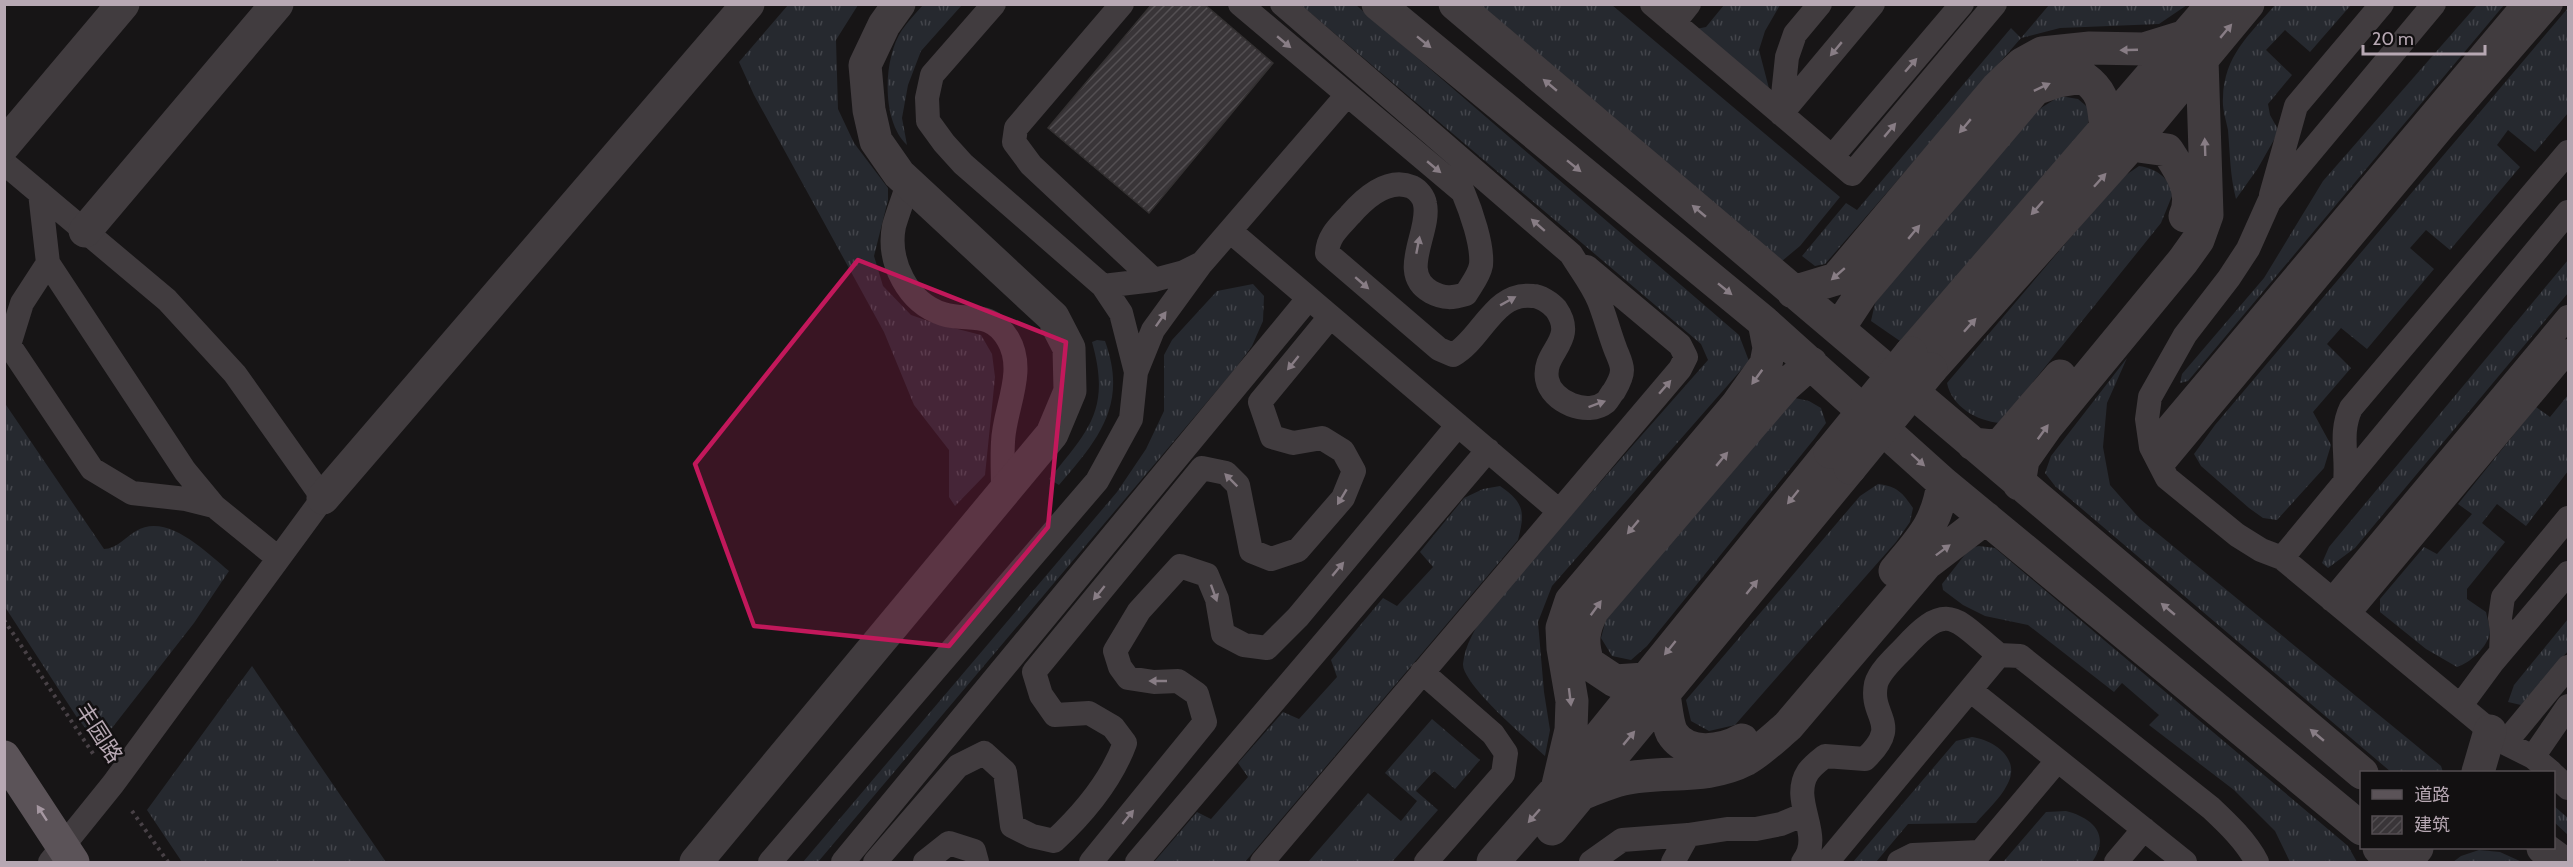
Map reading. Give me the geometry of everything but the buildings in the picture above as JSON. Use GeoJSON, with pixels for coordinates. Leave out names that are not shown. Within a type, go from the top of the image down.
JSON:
{"type":"FeatureCollection","features":[{"type":"Feature","properties":{"kind":"main road"},"geometry":{"type":"LineString","coordinates":[[4,757],[62,857]]}},
{"type":"Feature","properties":{"kind":"street"},"geometry":{"type":"LineString","coordinates":[[4,145],[123,4]]}},
{"type":"Feature","properties":{"kind":"street"},"geometry":{"type":"LineString","coordinates":[[85,231],[277,4]]}},
{"type":"Feature","properties":{"kind":"street"},"geometry":{"type":"LineString","coordinates":[[323,498],[748,4]]}},
{"type":"Feature","properties":{"kind":"street"},"geometry":{"type":"LineString","coordinates":[[696,862],[1052,434],[1070,391],[1069,348],[1053,317],[908,183],[876,141],[869,110],[865,65],[884,25],[899,4]]}},
{"type":"Feature","properties":{"kind":"street"},"geometry":{"type":"LineString","coordinates":[[1378,4],[1764,322],[1943,483],[2360,828]]}},
{"type":"Feature","properties":{"kind":"street"},"geometry":{"type":"LineString","coordinates":[[1455,4],[2360,772]]}},
{"type":"Feature","properties":{"kind":"street"},"geometry":{"type":"LineString","coordinates":[[2019,484],[2023,460],[2047,426],[2183,261],[2204,229],[2207,215],[2194,47],[2213,4]]}},
{"type":"Feature","properties":{"kind":"street"},"geometry":{"type":"LineString","coordinates":[[1523,862],[1570,791],[1921,361],[2194,47],[2248,4]]}},
{"type":"Feature","properties":{"kind":"street"},"geometry":{"type":"LineString","coordinates":[[1793,292],[1836,279],[1996,88],[2022,64],[2042,53],[2064,49],[2194,47]]}},
{"type":"Feature","properties":{"kind":"street"},"geometry":{"type":"LineString","coordinates":[[1839,328],[1862,293],[2035,89],[2058,81],[2083,77],[2097,87],[2118,137]]}},
{"type":"Feature","properties":{"kind":"street"},"geometry":{"type":"LineString","coordinates":[[1972,444],[1992,446],[2002,442],[2172,245],[2189,207],[2186,178],[2168,150],[2118,137]]}},
{"type":"Feature","properties":{"kind":"street"},"geometry":{"type":"LineString","coordinates":[[1570,791],[1572,701],[1562,628],[1571,601],[1736,406],[1766,364],[1769,348],[1764,322]]}},
{"type":"Feature","properties":{"kind":"street"},"geometry":{"type":"LineString","coordinates":[[1654,687],[1615,681],[1588,663],[1582,639],[1585,626],[1593,610],[1753,423],[1785,386],[1811,363]]}},
{"type":"Feature","properties":{"kind":"street"},"geometry":{"type":"LineString","coordinates":[[1654,687],[1672,732],[1683,744],[1705,750],[1728,747],[1757,731],[1932,525],[1940,506],[1943,483]]}},
{"type":"Feature","properties":{"kind":"street"},"geometry":{"type":"LineString","coordinates":[[1493,862],[1570,791],[1622,779],[1652,775],[1691,774],[1727,766],[1744,760],[1764,747],[1788,726],[1926,564],[1986,518]]}},
{"type":"Feature","properties":{"kind":"street"},"geometry":{"type":"LineString","coordinates":[[2479,771],[2497,737]]}},
{"type":"Feature","properties":{"kind":"street"},"geometry":{"type":"LineString","coordinates":[[2380,849],[2392,862]]}},
{"type":"Feature","properties":{"kind":"street"},"geometry":{"type":"LineString","coordinates":[[2404,862],[2416,849]]}},
{"type":"Feature","properties":{"kind":"street"},"geometry":{"type":"LineString","coordinates":[[2544,849],[2562,862]]}},
{"type":"Feature","properties":{"kind":"lane"},"geometry":{"type":"LineString","coordinates":[[994,4],[932,75],[927,98],[928,121],[963,164],[1103,286],[1121,313],[1136,372]]}},
{"type":"Feature","properties":{"kind":"lane"},"geometry":{"type":"LineString","coordinates":[[1122,4],[1016,128],[1014,142],[1031,165],[1154,280]]}},
{"type":"Feature","properties":{"kind":"lane"},"geometry":{"type":"LineString","coordinates":[[1240,4],[1463,192],[1472,214],[1481,264],[1466,294],[1451,299],[1423,288],[1416,274],[1416,259],[1426,220],[1425,202],[1417,190],[1404,184],[1389,186],[1370,195],[1328,241],[1327,253],[1439,349],[1453,355],[1466,348],[1503,302],[1517,296],[1534,296],[1553,304],[1562,318],[1564,336],[1547,366],[1547,380],[1551,391],[1562,401],[1575,406],[1589,407],[1605,403],[1617,387],[1622,370],[1598,300],[1571,254]]}},
{"type":"Feature","properties":{"kind":"lane"},"geometry":{"type":"LineString","coordinates":[[1262,862],[1680,369],[1686,357],[1680,345],[1571,254],[1282,4]]}},
{"type":"Feature","properties":{"kind":"lane"},"geometry":{"type":"LineString","coordinates":[[1661,10],[1689,4]]}},
{"type":"Feature","properties":{"kind":"lane"},"geometry":{"type":"LineString","coordinates":[[1781,114],[1787,57],[1795,34],[1820,4]]}},
{"type":"Feature","properties":{"kind":"lane"},"geometry":{"type":"LineString","coordinates":[[1781,114],[1873,4]]}},
{"type":"Feature","properties":{"kind":"lane"},"geometry":{"type":"LineString","coordinates":[[1832,157],[1962,4]]}},
{"type":"Feature","properties":{"kind":"lane"},"geometry":{"type":"LineString","coordinates":[[1661,10],[1852,174],[1995,4]]}},
{"type":"Feature","properties":{"kind":"lane"},"geometry":{"type":"LineString","coordinates":[[2382,4],[2296,106],[2269,202],[2248,249],[2229,278],[2184,335],[2150,397],[2148,419],[2156,457],[2167,478],[2237,535],[2261,550],[2282,558],[2497,737],[2546,768],[2568,706]]}},
{"type":"Feature","properties":{"kind":"lane"},"geometry":{"type":"LineString","coordinates":[[2269,202],[2434,4]]}},
{"type":"Feature","properties":{"kind":"lane"},"geometry":{"type":"LineString","coordinates":[[2156,457],[2524,4]]}},
{"type":"Feature","properties":{"kind":"lane"},"geometry":{"type":"LineString","coordinates":[[2156,457],[2551,4]]}},
{"type":"Feature","properties":{"kind":"lane"},"geometry":{"type":"LineString","coordinates":[[770,862],[1097,481],[1131,419],[1136,372],[1153,330],[1202,262],[1347,95]]}},
{"type":"Feature","properties":{"kind":"lane"},"geometry":{"type":"LineString","coordinates":[[2345,482],[2347,461],[2343,443],[2345,421],[2351,408],[2568,152]]}},
{"type":"Feature","properties":{"kind":"lane"},"geometry":{"type":"LineString","coordinates":[[4,163],[167,300],[235,374],[323,498],[62,857]]}},
{"type":"Feature","properties":{"kind":"lane"},"geometry":{"type":"LineString","coordinates":[[908,183],[894,228],[895,257],[903,285],[921,303],[944,315],[969,316],[992,322],[1008,340],[1015,378],[1002,440],[1003,492]]}},
{"type":"Feature","properties":{"kind":"lane"},"geometry":{"type":"LineString","coordinates":[[40,193],[48,263],[185,471],[214,506],[278,558]]}},
{"type":"Feature","properties":{"kind":"lane"},"geometry":{"type":"LineString","coordinates":[[2282,558],[2568,212]]}},
{"type":"Feature","properties":{"kind":"lane"},"geometry":{"type":"LineString","coordinates":[[1230,231],[1558,511]]}},
{"type":"Feature","properties":{"kind":"lane"},"geometry":{"type":"LineString","coordinates":[[1103,286],[1154,280],[1184,272],[1202,262]]}},
{"type":"Feature","properties":{"kind":"lane"},"geometry":{"type":"LineString","coordinates":[[48,263],[22,303],[9,345],[92,469],[132,493],[186,499],[214,506]]}},
{"type":"Feature","properties":{"kind":"lane"},"geometry":{"type":"LineString","coordinates":[[843,862],[1308,299]]}},
{"type":"Feature","properties":{"kind":"lane"},"geometry":{"type":"LineString","coordinates":[[875,862],[958,766],[984,753],[1005,772],[1012,826],[1032,836],[1054,841],[1080,817],[1119,761],[1125,743],[1113,727],[1089,713],[1055,715],[1041,695],[1034,672],[1202,468],[1226,473],[1238,485],[1251,551],[1271,559],[1298,550],[1343,498],[1354,471],[1343,451],[1322,438],[1293,443],[1272,437],[1260,402],[1330,317]]}},
{"type":"Feature","properties":{"kind":"lane"},"geometry":{"type":"LineString","coordinates":[[2340,606],[2568,317]]}},
{"type":"Feature","properties":{"kind":"lane"},"geometry":{"type":"LineString","coordinates":[[2340,606],[2568,351]]}},
{"type":"Feature","properties":{"kind":"lane"},"geometry":{"type":"LineString","coordinates":[[1091,862],[1205,722],[1197,694],[1178,681],[1154,682],[1128,678],[1120,667],[1115,651],[1139,611],[1180,566],[1207,575],[1217,599],[1223,634],[1244,645],[1267,648],[1298,617],[1458,425]]}},
{"type":"Feature","properties":{"kind":"lane"},"geometry":{"type":"LineString","coordinates":[[1137,862],[1488,450]]}},
{"type":"Feature","properties":{"kind":"lane"},"geometry":{"type":"LineString","coordinates":[[2501,652],[2500,618],[2503,597],[2568,518]]}},
{"type":"Feature","properties":{"kind":"lane"},"geometry":{"type":"LineString","coordinates":[[2461,705],[2501,652],[2568,573]]}},
{"type":"Feature","properties":{"kind":"lane"},"geometry":{"type":"LineString","coordinates":[[1803,862],[1811,841],[1801,792],[1808,772],[1826,756],[1865,759],[1879,745],[1884,725],[1875,697],[1876,682],[1921,629],[1940,618],[1956,620],[1999,655],[2020,656],[2211,808],[2231,827],[2257,862]]}},
{"type":"Feature","properties":{"kind":"lane"},"geometry":{"type":"LineString","coordinates":[[1827,862],[1999,655]]}},
{"type":"Feature","properties":{"kind":"lane"},"geometry":{"type":"LineString","coordinates":[[2497,737],[2568,667]]}},
{"type":"Feature","properties":{"kind":"lane"},"geometry":{"type":"LineString","coordinates":[[1422,672],[1493,734],[1506,753],[1503,774],[1426,862]]}},
{"type":"Feature","properties":{"kind":"lane"},"geometry":{"type":"LineString","coordinates":[[1970,690],[2185,862]]}},
{"type":"Feature","properties":{"kind":"lane"},"geometry":{"type":"LineString","coordinates":[[1899,862],[1913,855],[1976,857],[2057,761]]}},
{"type":"Feature","properties":{"kind":"lane"},"geometry":{"type":"LineString","coordinates":[[2555,776],[2568,788]]}},
{"type":"Feature","properties":{"kind":"lane"},"geometry":{"type":"LineString","coordinates":[[1591,862],[1622,840],[1773,826],[1805,814]]}},
{"type":"Feature","properties":{"kind":"lane"},"geometry":{"type":"LineString","coordinates":[[2116,862],[2144,830]]}},
{"type":"Feature","properties":{"kind":"lane"},"geometry":{"type":"LineString","coordinates":[[1673,862],[1688,835]]}},
{"type":"Feature","properties":{"kind":"lane"},"geometry":{"type":"LineString","coordinates":[[925,862],[949,843],[974,850],[977,862]]}},
{"type":"Feature","properties":{"kind":"path","name":"丰园路"},"geometry":{"type":"LineString","coordinates":[[4,620],[168,862]]}},
{"type":"Feature","properties":{"kind":"highlighted area"},"geometry":{"type":"Polygon","coordinates":[[[858,260],[1066,342],[1048,527],[949,646],[754,626],[695,464],[858,260]]]}},
{"type":"Feature","properties":{"kind":"green space"},"geometry":{"type":"Polygon","coordinates":[[[788,5],[858,5],[836,40],[838,109],[854,143],[888,188],[888,200],[874,256],[883,286],[911,315],[981,335],[992,354],[995,377],[985,475],[955,506],[949,497],[949,450],[914,405],[884,332],[754,95],[739,62],[788,5]]]}},
{"type":"Feature","properties":{"kind":"green space"},"geometry":{"type":"Polygon","coordinates":[[[923,5],[962,5],[921,51],[908,85],[902,118],[907,145],[893,121],[889,105],[888,72],[896,42],[904,27],[923,5]]]}},
{"type":"Feature","properties":{"kind":"green space"},"geometry":{"type":"Polygon","coordinates":[[[1301,5],[1356,5],[1739,335],[1749,361],[1552,586],[1538,622],[1550,730],[1545,756],[1497,712],[1473,685],[1463,664],[1468,644],[1485,613],[1708,360],[1701,344],[1301,5]]]}},
{"type":"Feature","properties":{"kind":"green space"},"geometry":{"type":"Polygon","coordinates":[[[1480,5],[1612,5],[1840,197],[1800,246],[1782,261],[1480,5]]]}},
{"type":"Feature","properties":{"kind":"green space"},"geometry":{"type":"Polygon","coordinates":[[[1724,5],[1780,5],[1765,31],[1759,50],[1772,100],[1696,29],[1706,27],[1724,5]]]}},
{"type":"Feature","properties":{"kind":"green space"},"geometry":{"type":"Polygon","coordinates":[[[2049,5],[2187,5],[2159,24],[2060,28],[2021,38],[2049,5]]]}},
{"type":"Feature","properties":{"kind":"green space"},"geometry":{"type":"Polygon","coordinates":[[[2275,5],[2351,5],[2310,52],[2285,30],[2266,50],[2292,75],[2268,104],[2270,115],[2279,131],[2258,168],[2236,199],[2223,106],[2224,83],[2233,58],[2240,47],[2275,5]]]}},
{"type":"Feature","properties":{"kind":"green space"},"geometry":{"type":"Polygon","coordinates":[[[2477,5],[2504,5],[2188,381],[2180,383],[2182,374],[2264,278],[2323,181],[2477,5]]]}},
{"type":"Feature","properties":{"kind":"green space"},"geometry":{"type":"Polygon","coordinates":[[[2568,8],[2568,113],[2535,152],[2508,130],[2497,145],[2520,167],[2450,250],[2426,230],[2410,248],[2434,269],[2367,349],[2341,328],[2327,344],[2351,368],[2313,412],[2331,445],[2324,468],[2277,520],[2263,518],[2201,466],[2194,454],[2215,425],[2568,8]]]}},
{"type":"Feature","properties":{"kind":"green space"},"geometry":{"type":"Polygon","coordinates":[[[2011,28],[2021,38],[1825,264],[1815,266],[1802,256],[1846,203],[1857,210],[2011,28]]]}},
{"type":"Feature","properties":{"kind":"green space"},"geometry":{"type":"Polygon","coordinates":[[[2060,96],[2078,99],[2091,110],[2088,124],[2072,146],[1900,341],[1871,321],[1875,303],[2028,116],[2060,96]]]}},
{"type":"Feature","properties":{"kind":"green space"},"geometry":{"type":"Polygon","coordinates":[[[2139,166],[2160,174],[2174,191],[2161,223],[2000,423],[1974,416],[1954,399],[1947,383],[2120,179],[2139,166]]]}},
{"type":"Feature","properties":{"kind":"green space"},"geometry":{"type":"Polygon","coordinates":[[[2568,260],[2568,293],[2355,548],[2328,568],[2322,563],[2329,547],[2568,260]]]}},
{"type":"Feature","properties":{"kind":"green space"},"geometry":{"type":"Polygon","coordinates":[[[1253,284],[1264,296],[1263,321],[1252,346],[1235,369],[818,862],[803,862],[1117,492],[1146,449],[1164,411],[1164,355],[1172,340],[1217,291],[1253,284]]]}},
{"type":"Feature","properties":{"kind":"green space"},"geometry":{"type":"Polygon","coordinates":[[[1105,341],[1111,363],[1113,384],[1111,402],[1106,419],[1097,436],[1059,485],[1049,479],[1085,432],[1093,417],[1097,402],[1099,385],[1092,342],[1105,341]]]}},
{"type":"Feature","properties":{"kind":"green space"},"geometry":{"type":"Polygon","coordinates":[[[2127,358],[2107,403],[2103,447],[2110,485],[2140,519],[2441,766],[2443,771],[2390,771],[2055,486],[2045,473],[2051,456],[2127,358]]]}},
{"type":"Feature","properties":{"kind":"green space"},"geometry":{"type":"Polygon","coordinates":[[[2568,395],[2568,471],[2526,526],[2497,504],[2482,523],[2505,542],[2467,589],[2467,599],[2486,612],[2489,638],[2478,654],[2457,667],[2426,649],[2380,612],[2380,599],[2424,547],[2437,554],[2472,514],[2458,504],[2536,407],[2550,417],[2568,395]]]}},
{"type":"Feature","properties":{"kind":"green space"},"geometry":{"type":"Polygon","coordinates":[[[1795,398],[1809,401],[1821,408],[1826,423],[1647,646],[1631,660],[1612,656],[1601,638],[1606,619],[1795,398]]]}},
{"type":"Feature","properties":{"kind":"green space"},"geometry":{"type":"Polygon","coordinates":[[[4,402],[104,549],[117,545],[136,531],[148,526],[160,527],[173,530],[186,537],[229,571],[194,623],[112,728],[92,736],[78,719],[5,607],[4,402]]]}},
{"type":"Feature","properties":{"kind":"green space"},"geometry":{"type":"Polygon","coordinates":[[[1878,484],[1890,486],[1899,491],[1913,508],[1910,522],[1896,542],[1735,725],[1709,731],[1691,721],[1686,700],[1860,496],[1878,484]]]}},
{"type":"Feature","properties":{"kind":"green space"},"geometry":{"type":"Polygon","coordinates":[[[1500,486],[1519,503],[1521,509],[1522,523],[1518,540],[1245,862],[1154,862],[1197,812],[1211,819],[1248,777],[1238,763],[1283,712],[1299,719],[1337,677],[1331,660],[1383,598],[1397,606],[1433,567],[1420,552],[1464,498],[1483,489],[1500,486]]]}},
{"type":"Feature","properties":{"kind":"green space"},"geometry":{"type":"Polygon","coordinates":[[[1979,546],[1995,548],[2348,846],[2357,862],[2290,862],[2275,831],[2234,790],[2149,725],[2159,715],[2122,683],[2114,692],[2028,625],[1985,616],[1963,605],[1943,590],[1942,584],[1970,548],[1979,546]]]}},
{"type":"Feature","properties":{"kind":"green space"},"geometry":{"type":"Polygon","coordinates":[[[2568,619],[2568,651],[2521,705],[2508,702],[2514,685],[2568,619]]]}},
{"type":"Feature","properties":{"kind":"green space"},"geometry":{"type":"Polygon","coordinates":[[[252,666],[386,862],[182,862],[147,810],[252,666]]]}},
{"type":"Feature","properties":{"kind":"green space"},"geometry":{"type":"Polygon","coordinates":[[[1432,719],[1480,760],[1455,789],[1434,771],[1416,791],[1438,810],[1392,862],[1308,862],[1368,793],[1401,821],[1417,801],[1385,773],[1432,719]]]}},
{"type":"Feature","properties":{"kind":"green space"},"geometry":{"type":"Polygon","coordinates":[[[1972,737],[1997,747],[2008,759],[2011,767],[2011,776],[2004,790],[1976,823],[1908,824],[1876,862],[1853,862],[1956,741],[1972,737]]]}},
{"type":"Feature","properties":{"kind":"green space"},"geometry":{"type":"Polygon","coordinates":[[[2555,807],[2568,818],[2568,835],[2555,823],[2555,807]]]}},
{"type":"Feature","properties":{"kind":"green space"},"geometry":{"type":"Polygon","coordinates":[[[2066,811],[2084,818],[2096,829],[2100,844],[2092,862],[2003,862],[2046,812],[2066,811]]]}},
{"type":"Feature","properties":{"kind":"green space"},"geometry":{"type":"Polygon","coordinates":[[[2479,850],[2500,852],[2522,862],[2453,862],[2461,856],[2479,850]]]}}]}
